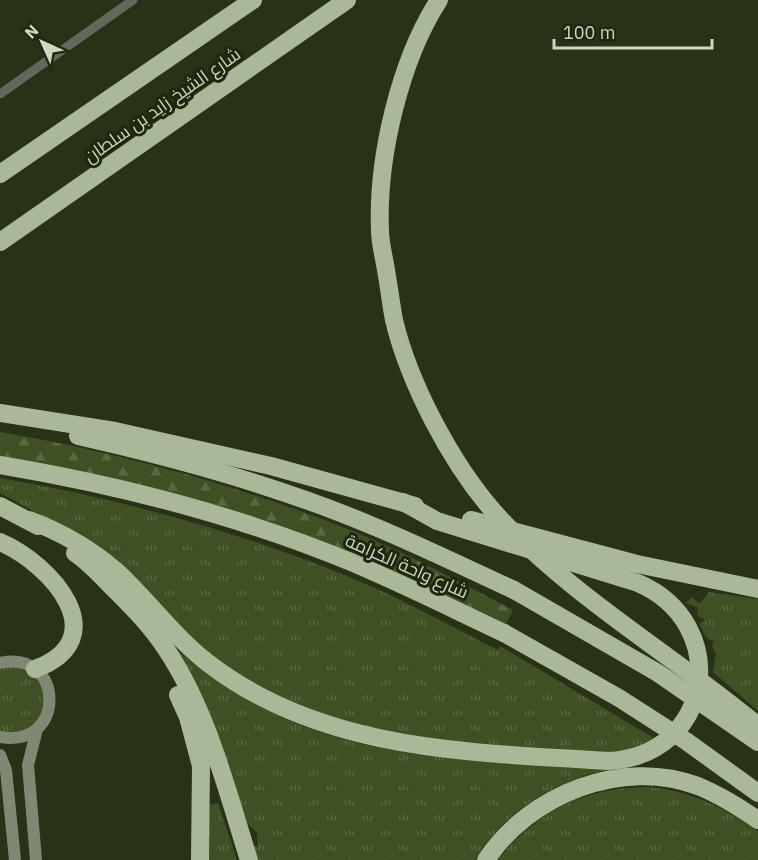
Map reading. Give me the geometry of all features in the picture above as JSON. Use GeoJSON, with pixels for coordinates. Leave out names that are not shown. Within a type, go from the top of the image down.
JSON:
{"type":"FeatureCollection","features":[{"type":"Feature","properties":{"kind":"highway","name":"شارع الشيخ زايد بن سلطان"},"geometry":{"type":"LineString","coordinates":[[0,174],[253,0]]}},
{"type":"Feature","properties":{"kind":"highway","name":"شارع الشيخ زايد بن سلطان"},"geometry":{"type":"LineString","coordinates":[[0,242],[347,0]]}},
{"type":"Feature","properties":{"kind":"highway"},"geometry":{"type":"LineString","coordinates":[[439,0],[426,21],[398,97],[381,186],[380,231],[394,321],[425,402],[464,473],[493,511],[531,550],[579,589],[706,683],[758,726]]}},
{"type":"Feature","properties":{"kind":"highway"},"geometry":{"type":"LineString","coordinates":[[0,413],[115,431],[271,466],[637,564],[758,589]]}},
{"type":"Feature","properties":{"kind":"highway","name":"شارع واحة الكرامة"},"geometry":{"type":"LineString","coordinates":[[0,420],[143,451],[292,496],[367,523],[514,590],[658,673],[758,742]]}},
{"type":"Feature","properties":{"kind":"highway","name":"شارع واحة الكرامة"},"geometry":{"type":"LineString","coordinates":[[0,465],[130,491],[274,534],[350,562],[504,633],[620,698],[686,741],[758,793]]}},
{"type":"Feature","properties":{"kind":"highway"},"geometry":{"type":"LineString","coordinates":[[0,506],[66,536],[104,561],[182,640],[226,676],[273,702],[338,728],[381,739],[430,747],[608,760],[630,758],[647,752],[663,743],[678,729],[694,701],[698,680],[698,659],[694,639],[686,621],[665,598],[632,581],[437,521],[403,502]]}},
{"type":"Feature","properties":{"kind":"highway"},"geometry":{"type":"LineString","coordinates":[[29,520],[83,559],[126,602],[165,647],[188,687],[216,756],[249,860]]}},
{"type":"Feature","properties":{"kind":"highway"},"geometry":{"type":"LineString","coordinates":[[0,542],[35,562],[50,575],[62,590],[70,608],[73,626],[66,651],[54,662],[35,669]]}},
{"type":"Feature","properties":{"kind":"highway"},"geometry":{"type":"LineString","coordinates":[[126,602],[167,668],[188,717],[201,766],[200,860]]}},
{"type":"Feature","properties":{"kind":"highway"},"geometry":{"type":"LineString","coordinates":[[491,853],[526,815],[552,798],[590,784],[633,778],[664,779],[696,786],[729,801],[758,820]]}},
{"type":"Feature","properties":{"kind":"street"},"geometry":{"type":"LineString","coordinates":[[0,94],[133,0]]}},
{"type":"Feature","properties":{"kind":"street"},"geometry":{"type":"LineString","coordinates":[[0,663],[23,663],[35,669],[48,687],[49,709],[38,729],[28,765],[36,860]]}},
{"type":"Feature","properties":{"kind":"street"},"geometry":{"type":"LineString","coordinates":[[0,737],[20,738],[38,729]]}},
{"type":"Feature","properties":{"kind":"street"},"geometry":{"type":"LineString","coordinates":[[0,755],[6,770],[15,860]]}},
{"type":"Feature","properties":{"kind":"green space"},"geometry":{"type":"Polygon","coordinates":[[[0,432],[88,449],[175,471],[261,497],[388,546],[513,610],[501,634],[354,561],[0,461],[0,432]]]}},
{"type":"Feature","properties":{"kind":"green space"},"geometry":{"type":"Polygon","coordinates":[[[0,478],[91,496],[182,519],[272,548],[359,581],[498,650],[500,646],[657,740],[627,753],[488,746],[404,736],[326,716],[270,694],[216,660],[78,535],[0,493],[0,478]]]}},
{"type":"Feature","properties":{"kind":"green space"},"geometry":{"type":"Polygon","coordinates":[[[709,592],[758,599],[758,711],[713,672],[716,654],[712,647],[714,641],[706,636],[699,624],[705,620],[698,616],[697,607],[686,603],[692,597],[699,604],[709,592]]]}},
{"type":"Feature","properties":{"kind":"green space"},"geometry":{"type":"Polygon","coordinates":[[[177,650],[266,709],[298,724],[335,737],[413,753],[452,758],[610,769],[570,781],[533,801],[501,827],[475,860],[258,860],[254,846],[258,847],[257,833],[246,822],[206,703],[177,650]]]}},
{"type":"Feature","properties":{"kind":"green space"},"geometry":{"type":"Polygon","coordinates":[[[19,666],[38,677],[46,698],[40,719],[21,732],[0,732],[0,668],[19,666]]]}},
{"type":"Feature","properties":{"kind":"green space"},"geometry":{"type":"Polygon","coordinates":[[[647,787],[677,792],[705,801],[732,814],[758,831],[758,860],[497,860],[529,828],[563,806],[602,792],[647,787]]]}},
{"type":"Feature","properties":{"kind":"green space"},"geometry":{"type":"Polygon","coordinates":[[[218,803],[237,860],[208,860],[209,805],[218,803]]]}}]}
